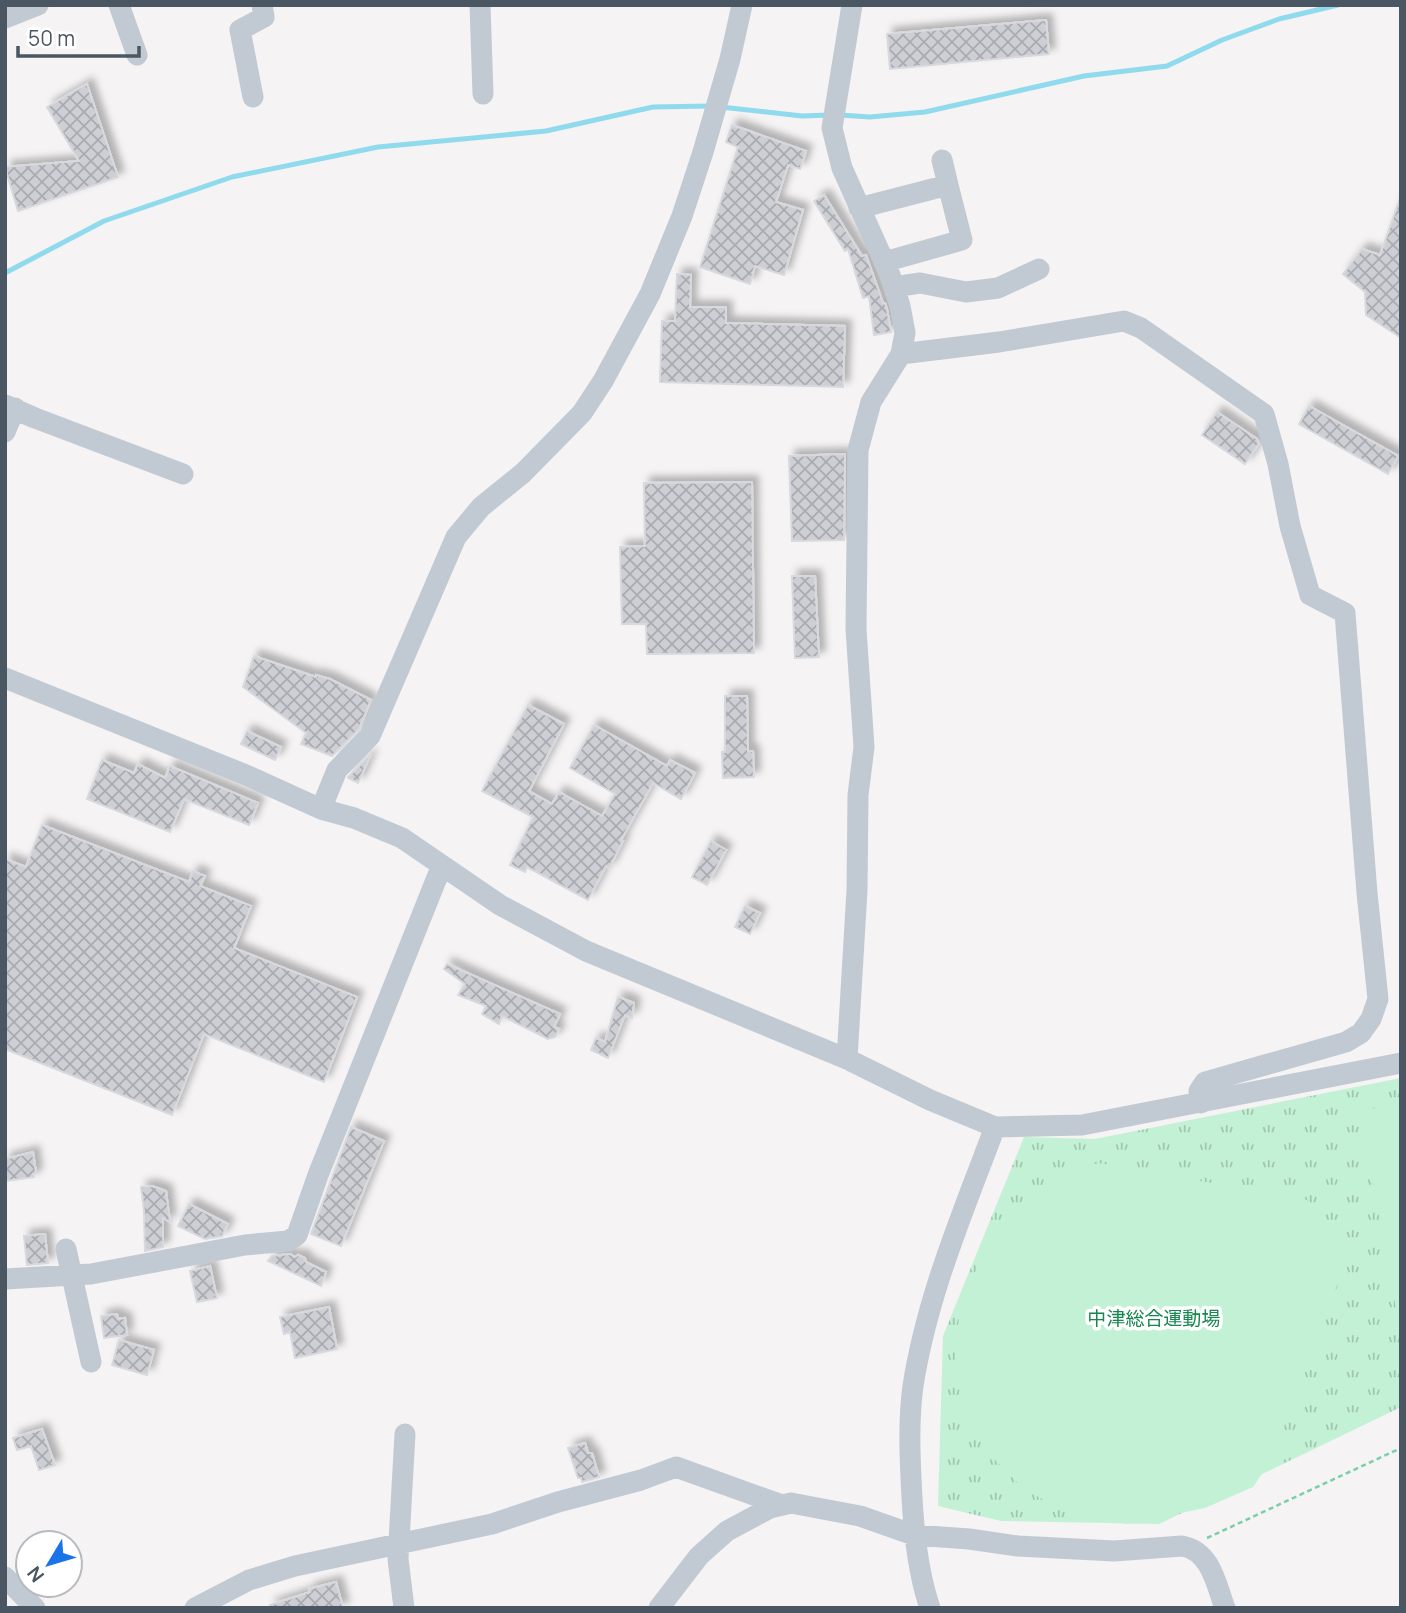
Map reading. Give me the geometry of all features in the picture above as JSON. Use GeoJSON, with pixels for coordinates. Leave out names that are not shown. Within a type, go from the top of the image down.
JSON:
{"type":"FeatureCollection","features":[{"type":"Feature","properties":{"kind":"street"},"geometry":{"type":"LineString","coordinates":[[5,18],[38,5]]}},
{"type":"Feature","properties":{"kind":"street"},"geometry":{"type":"LineString","coordinates":[[119,5],[137,55]]}},
{"type":"Feature","properties":{"kind":"street"},"geometry":{"type":"LineString","coordinates":[[253,97],[240,30],[264,17],[262,5]]}},
{"type":"Feature","properties":{"kind":"street"},"geometry":{"type":"LineString","coordinates":[[480,5],[482,94]]}},
{"type":"Feature","properties":{"kind":"street"},"geometry":{"type":"LineString","coordinates":[[321,808],[337,770],[370,736],[456,537],[481,508],[532,464],[582,413],[603,381],[650,294],[682,216],[703,152],[730,60],[742,5]]}},
{"type":"Feature","properties":{"kind":"street"},"geometry":{"type":"LineString","coordinates":[[847,1059],[857,890],[858,795],[864,747],[856,629],[858,450],[871,402],[901,354],[905,333],[894,286],[842,168],[832,128],[852,5]]}},
{"type":"Feature","properties":{"kind":"street"},"geometry":{"type":"LineString","coordinates":[[884,262],[962,240],[942,160]]}},
{"type":"Feature","properties":{"kind":"street"},"geometry":{"type":"LineString","coordinates":[[859,208],[947,185]]}},
{"type":"Feature","properties":{"kind":"street"},"geometry":{"type":"LineString","coordinates":[[894,286],[920,284],[966,292],[998,288],[1039,269]]}},
{"type":"Feature","properties":{"kind":"street"},"geometry":{"type":"LineString","coordinates":[[901,354],[999,342],[1124,321],[1141,328],[1264,414],[1278,464],[1290,526],[1310,595],[1345,613],[1378,999],[1371,1019],[1362,1033],[1346,1042],[1205,1082],[1199,1091],[1201,1103]]}},
{"type":"Feature","properties":{"kind":"street"},"geometry":{"type":"LineString","coordinates":[[5,432],[10,407],[183,474]]}},
{"type":"Feature","properties":{"kind":"street"},"geometry":{"type":"LineString","coordinates":[[5,678],[321,808],[402,838],[500,905],[586,951],[847,1059],[995,1128],[1082,1125],[1401,1063]]}},
{"type":"Feature","properties":{"kind":"street"},"geometry":{"type":"LineString","coordinates":[[5,1279],[91,1274],[245,1245],[288,1241],[297,1235],[318,1175],[442,865]]}},
{"type":"Feature","properties":{"kind":"street"},"geometry":{"type":"LineString","coordinates":[[930,1608],[914,1535],[910,1462],[913,1388],[930,1309],[943,1267],[995,1128]]}},
{"type":"Feature","properties":{"kind":"street"},"geometry":{"type":"LineString","coordinates":[[66,1249],[91,1362]]}},
{"type":"Feature","properties":{"kind":"street"},"geometry":{"type":"LineString","coordinates":[[404,1608],[398,1544],[405,1434]]}},
{"type":"Feature","properties":{"kind":"street"},"geometry":{"type":"LineString","coordinates":[[195,1608],[249,1580],[295,1566],[492,1524],[676,1467],[782,1505]]}},
{"type":"Feature","properties":{"kind":"street"},"geometry":{"type":"LineString","coordinates":[[659,1608],[699,1556],[727,1531],[769,1507],[792,1503],[860,1516],[914,1535],[1065,1549],[1114,1551],[1182,1546],[1192,1548],[1208,1562],[1225,1608]]}},
{"type":"Feature","properties":{"kind":"street"},"geometry":{"type":"LineString","coordinates":[[5,1577],[35,1608]]}},
{"type":"Feature","properties":{"kind":"path"},"geometry":{"type":"LineString","coordinates":[[1192,1548],[1209,1537],[1401,1448]]}},
{"type":"Feature","properties":{"kind":"green space","name":"中津総合運動場"},"geometry":{"type":"Polygon","coordinates":[[[1401,1078],[1401,1407],[1159,1524],[1001,1521],[938,1506],[943,1336],[1024,1137],[1095,1139],[1401,1078]]]}},
{"type":"Feature","properties":{"kind":"green space"},"geometry":{"type":"Polygon","coordinates":[[[1401,1103],[1401,1336],[1360,1111],[1401,1103]]]}},
{"type":"Feature","properties":{"kind":"green space","name":"中津総合運動場"},"geometry":{"type":"Polygon","coordinates":[[[1099,1163],[1307,1200],[1347,1259],[1272,1459],[1253,1487],[1205,1508],[1126,1524],[1084,1515],[1026,1491],[996,1461],[960,1397],[955,1347],[961,1304],[995,1227],[1027,1197],[1059,1173],[1099,1163]]]}},
{"type":"Feature","properties":{"kind":"building"},"geometry":{"type":"Polygon","coordinates":[[[1046,20],[1049,54],[890,69],[887,34],[1046,20]]]}},
{"type":"Feature","properties":{"kind":"building"},"geometry":{"type":"Polygon","coordinates":[[[87,84],[118,177],[18,211],[5,167],[79,161],[47,107],[87,84]]]}},
{"type":"Feature","properties":{"kind":"building"},"geometry":{"type":"Polygon","coordinates":[[[732,125],[806,151],[800,169],[788,165],[776,202],[803,210],[784,275],[755,266],[750,284],[700,267],[738,147],[726,142],[732,125]]]}},
{"type":"Feature","properties":{"kind":"building"},"geometry":{"type":"Polygon","coordinates":[[[824,195],[862,256],[866,255],[887,309],[891,332],[874,335],[869,296],[863,298],[848,249],[845,251],[814,201],[824,195]]]}},
{"type":"Feature","properties":{"kind":"building"},"geometry":{"type":"Polygon","coordinates":[[[1399,201],[1401,338],[1366,315],[1365,292],[1343,274],[1362,249],[1380,255],[1399,201]]]}},
{"type":"Feature","properties":{"kind":"building"},"geometry":{"type":"Polygon","coordinates":[[[677,274],[691,275],[690,307],[726,307],[726,323],[845,326],[843,387],[660,382],[662,321],[675,321],[677,274]]]}},
{"type":"Feature","properties":{"kind":"building"},"geometry":{"type":"Polygon","coordinates":[[[1309,406],[1398,456],[1388,474],[1299,424],[1309,406]]]}},
{"type":"Feature","properties":{"kind":"building"},"geometry":{"type":"Polygon","coordinates":[[[1217,412],[1257,439],[1259,443],[1245,464],[1202,435],[1217,412]]]}},
{"type":"Feature","properties":{"kind":"building"},"geometry":{"type":"Polygon","coordinates":[[[845,454],[844,540],[792,541],[789,456],[845,454]]]}},
{"type":"Feature","properties":{"kind":"building"},"geometry":{"type":"Polygon","coordinates":[[[752,482],[754,653],[647,654],[646,624],[622,624],[620,547],[645,546],[644,483],[752,482]]]}},
{"type":"Feature","properties":{"kind":"building"},"geometry":{"type":"Polygon","coordinates":[[[792,576],[815,576],[819,657],[795,658],[792,576]]]}},
{"type":"Feature","properties":{"kind":"building"},"geometry":{"type":"Polygon","coordinates":[[[254,656],[316,677],[330,679],[371,700],[359,729],[332,756],[301,744],[306,733],[243,687],[254,656]]]}},
{"type":"Feature","properties":{"kind":"building"},"geometry":{"type":"Polygon","coordinates":[[[725,696],[747,696],[748,751],[753,751],[754,777],[723,778],[725,696]]]}},
{"type":"Feature","properties":{"kind":"building"},"geometry":{"type":"Polygon","coordinates":[[[528,705],[564,724],[529,791],[552,804],[559,792],[602,816],[615,794],[570,768],[594,725],[667,766],[670,760],[695,773],[681,799],[653,783],[621,840],[623,841],[609,868],[606,866],[588,900],[527,867],[525,872],[510,865],[533,817],[482,791],[528,705]]]}},
{"type":"Feature","properties":{"kind":"building"},"geometry":{"type":"Polygon","coordinates":[[[247,731],[281,747],[275,760],[241,744],[247,731]]]}},
{"type":"Feature","properties":{"kind":"building"},"geometry":{"type":"Polygon","coordinates":[[[371,754],[358,783],[348,778],[348,777],[371,754]]]}},
{"type":"Feature","properties":{"kind":"building"},"geometry":{"type":"Polygon","coordinates":[[[102,760],[134,773],[138,764],[165,778],[170,766],[258,803],[249,825],[184,799],[170,832],[87,799],[102,760]]]}},
{"type":"Feature","properties":{"kind":"building"},"geometry":{"type":"Polygon","coordinates":[[[42,825],[189,882],[193,871],[205,876],[200,886],[251,906],[234,948],[357,997],[324,1082],[204,1034],[172,1115],[5,1049],[5,859],[26,867],[42,825]]]}},
{"type":"Feature","properties":{"kind":"building"},"geometry":{"type":"Polygon","coordinates":[[[711,841],[726,850],[707,885],[692,877],[711,841]]]}},
{"type":"Feature","properties":{"kind":"building"},"geometry":{"type":"Polygon","coordinates":[[[745,906],[760,913],[750,934],[735,927],[745,906]]]}},
{"type":"Feature","properties":{"kind":"building"},"geometry":{"type":"Polygon","coordinates":[[[447,964],[560,1014],[554,1027],[559,1029],[555,1037],[548,1039],[502,1016],[499,1024],[482,1014],[486,1006],[458,995],[465,984],[444,969],[447,964]]]}},
{"type":"Feature","properties":{"kind":"building"},"geometry":{"type":"Polygon","coordinates":[[[618,997],[634,1003],[632,1018],[625,1015],[608,1058],[591,1050],[596,1038],[605,1042],[618,997]]]}},
{"type":"Feature","properties":{"kind":"building"},"geometry":{"type":"Polygon","coordinates":[[[351,1127],[384,1141],[341,1246],[311,1234],[351,1127]]]}},
{"type":"Feature","properties":{"kind":"building"},"geometry":{"type":"Polygon","coordinates":[[[33,1152],[36,1173],[33,1174],[34,1177],[5,1181],[5,1159],[33,1152]]]}},
{"type":"Feature","properties":{"kind":"building"},"geometry":{"type":"Polygon","coordinates":[[[152,1186],[166,1191],[170,1222],[163,1218],[163,1247],[145,1251],[141,1187],[152,1186]]]}},
{"type":"Feature","properties":{"kind":"building"},"geometry":{"type":"Polygon","coordinates":[[[189,1204],[228,1224],[222,1236],[205,1239],[178,1226],[189,1204]]]}},
{"type":"Feature","properties":{"kind":"building"},"geometry":{"type":"Polygon","coordinates":[[[45,1234],[48,1263],[27,1265],[24,1236],[45,1234]]]}},
{"type":"Feature","properties":{"kind":"building"},"geometry":{"type":"Polygon","coordinates":[[[290,1254],[305,1258],[306,1262],[326,1272],[321,1286],[268,1261],[272,1256],[290,1254]]]}},
{"type":"Feature","properties":{"kind":"building"},"geometry":{"type":"Polygon","coordinates":[[[210,1266],[217,1298],[197,1302],[190,1271],[210,1266]]]}},
{"type":"Feature","properties":{"kind":"building"},"geometry":{"type":"Polygon","coordinates":[[[329,1307],[337,1349],[295,1358],[290,1332],[284,1334],[280,1317],[329,1307]]]}},
{"type":"Feature","properties":{"kind":"building"},"geometry":{"type":"Polygon","coordinates":[[[117,1314],[118,1319],[125,1318],[127,1335],[104,1338],[101,1316],[117,1314]]]}},
{"type":"Feature","properties":{"kind":"building"},"geometry":{"type":"Polygon","coordinates":[[[119,1340],[154,1350],[147,1375],[112,1365],[119,1340]]]}},
{"type":"Feature","properties":{"kind":"building"},"geometry":{"type":"Polygon","coordinates":[[[42,1429],[55,1465],[39,1470],[31,1446],[17,1450],[13,1438],[42,1429]]]}},
{"type":"Feature","properties":{"kind":"building"},"geometry":{"type":"Polygon","coordinates":[[[585,1443],[588,1453],[592,1453],[599,1477],[582,1482],[581,1478],[578,1478],[568,1448],[585,1443]]]}},
{"type":"Feature","properties":{"kind":"building"},"geometry":{"type":"Polygon","coordinates":[[[336,1582],[343,1608],[270,1608],[270,1605],[310,1592],[309,1589],[336,1582]]]}},
{"type":"Feature","properties":{"kind":"waterway"},"geometry":{"type":"LineString","coordinates":[[840,115],[870,117],[925,112],[1084,76],[1167,66],[1222,40],[1279,19],[1338,5]]}},
{"type":"Feature","properties":{"kind":"waterway"},"geometry":{"type":"LineString","coordinates":[[5,273],[104,221],[232,177],[378,147],[546,131],[653,107],[711,106]]}},
{"type":"Feature","properties":{"kind":"waterway"},"geometry":{"type":"LineString","coordinates":[[721,107],[802,116],[830,115]]}}]}
